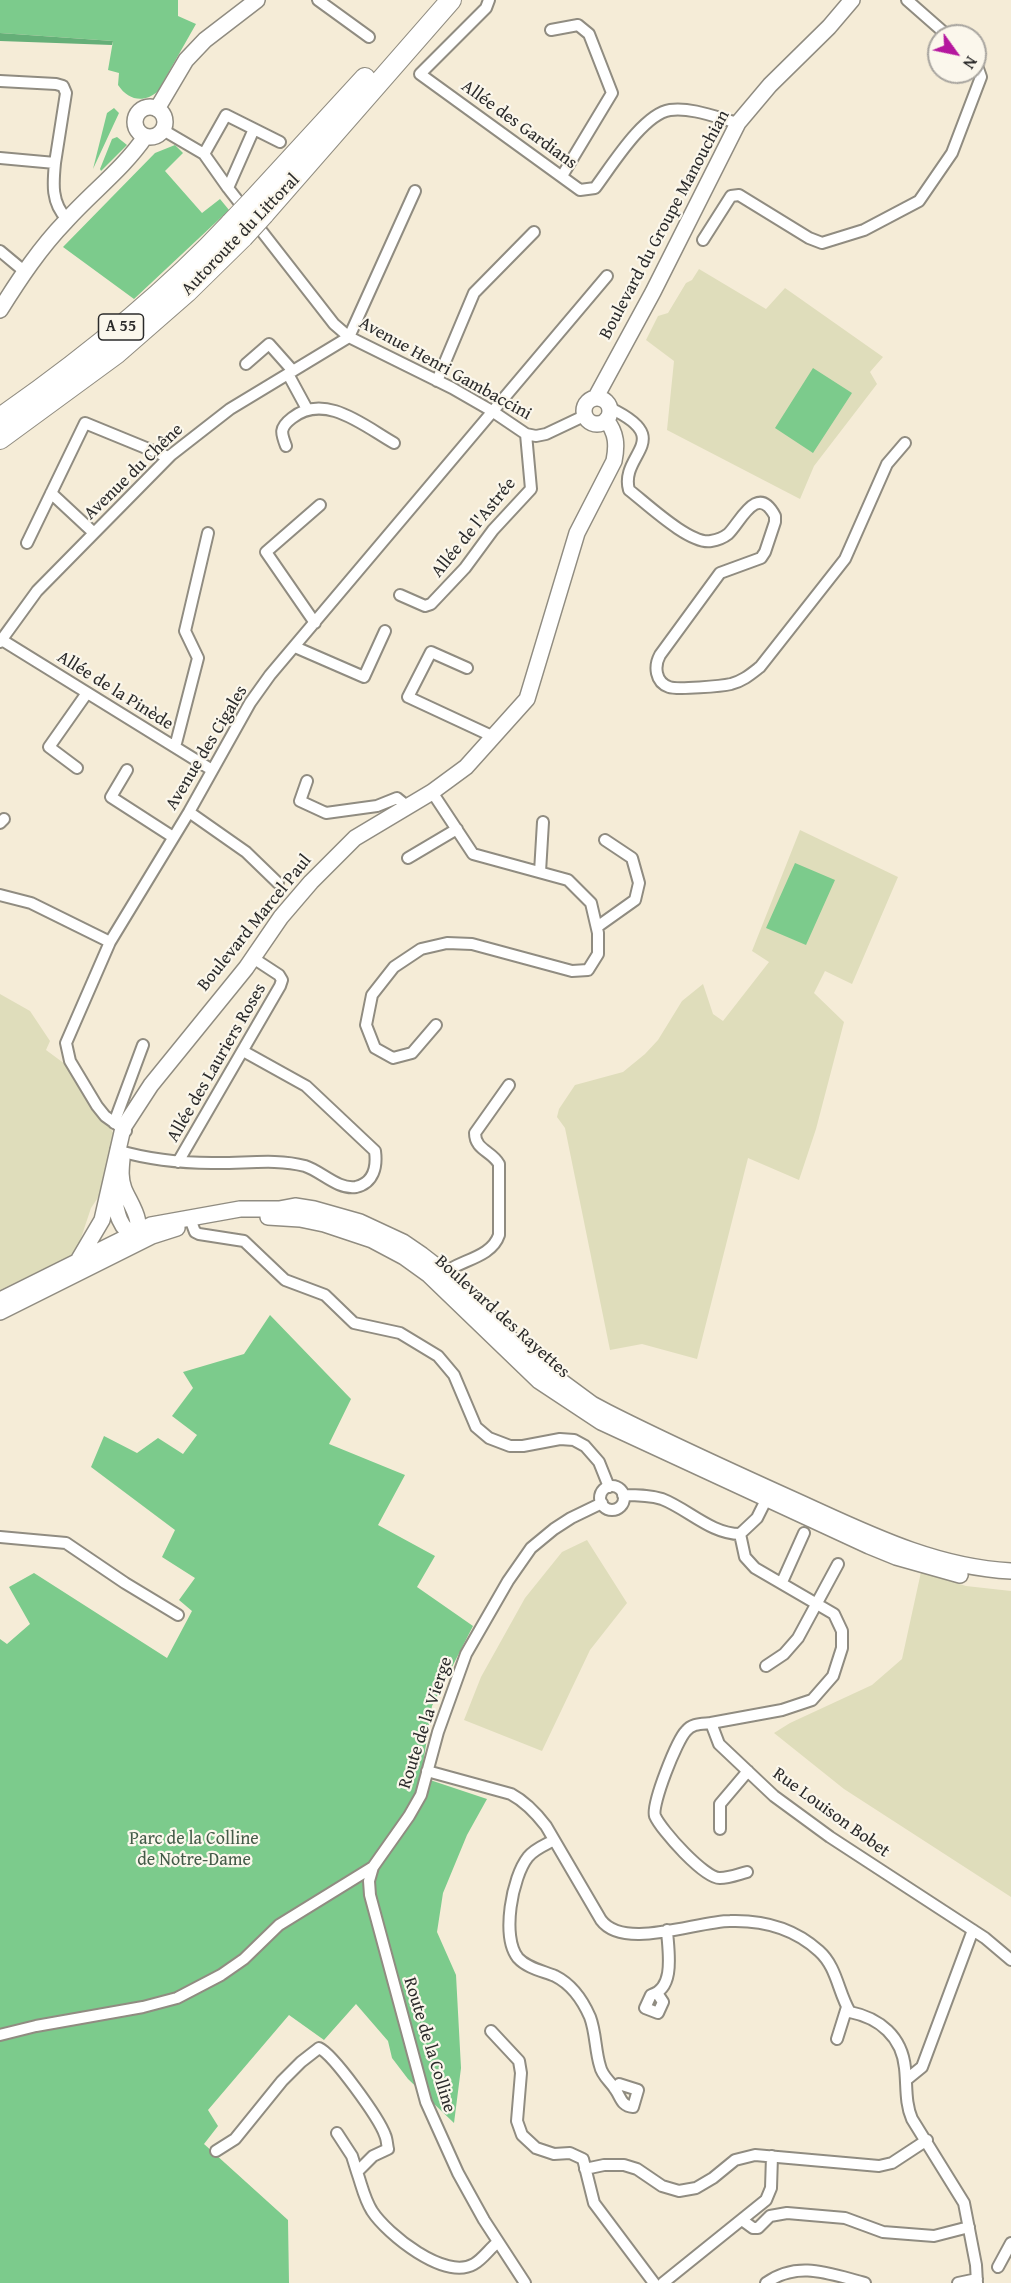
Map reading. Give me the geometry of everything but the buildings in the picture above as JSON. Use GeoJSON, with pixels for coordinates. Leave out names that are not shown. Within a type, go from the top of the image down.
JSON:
{"type":"FeatureCollection","features":[{"type":"Feature","properties":{"kind":"highway","name":"A 55"},"geometry":{"type":"LineString","coordinates":[[258,208],[436,0]]}},
{"type":"Feature","properties":{"kind":"highway","name":"Autoroute du Littoral"},"geometry":{"type":"LineString","coordinates":[[0,440],[116,354],[187,292],[237,230],[451,0]]}},
{"type":"Feature","properties":{"kind":"highway","name":"Autoroute du Littoral"},"geometry":{"type":"LineString","coordinates":[[0,418],[62,375],[237,230]]}},
{"type":"Feature","properties":{"kind":"main road"},"geometry":{"type":"LineString","coordinates":[[158,109],[186,60],[205,40],[257,0]]}},
{"type":"Feature","properties":{"kind":"main road","name":"Boulevard du Groupe Manouchian"},"geometry":{"type":"LineString","coordinates":[[596,397],[653,292],[738,123],[764,91],[829,27],[852,0]]}},
{"type":"Feature","properties":{"kind":"main road"},"geometry":{"type":"LineString","coordinates":[[148,107],[158,109],[165,121],[163,130],[155,137],[145,137],[135,125],[138,113],[148,107]]}},
{"type":"Feature","properties":{"kind":"main road"},"geometry":{"type":"LineString","coordinates":[[0,310],[24,271],[67,219],[130,156],[145,137]]}},
{"type":"Feature","properties":{"kind":"main road"},"geometry":{"type":"LineString","coordinates":[[596,397],[602,399],[608,414],[595,424],[584,416],[585,405],[596,397]]}},
{"type":"Feature","properties":{"kind":"main road","name":"Boulevard Marcel Paul"},"geometry":{"type":"LineString","coordinates":[[137,1235],[138,1221],[121,1177],[122,1128],[173,1055],[253,958],[281,917],[310,882],[366,830],[432,792],[466,767],[527,699],[577,532],[614,461],[617,448],[608,414]]}},
{"type":"Feature","properties":{"kind":"main road","name":"Boulevard Marcel Paul"},"geometry":{"type":"LineString","coordinates":[[83,1264],[102,1220],[120,1151]]}},
{"type":"Feature","properties":{"kind":"main road","name":"Boulevard Marcel Paul"},"geometry":{"type":"LineString","coordinates":[[111,1180],[121,1224],[137,1235]]}},
{"type":"Feature","properties":{"kind":"main road"},"geometry":{"type":"LineString","coordinates":[[129,1198],[152,1215],[170,1218],[230,1206],[295,1206]]}},
{"type":"Feature","properties":{"kind":"main road","name":"Boulevard des Rayettes"},"geometry":{"type":"LineString","coordinates":[[0,1312],[151,1225],[240,1209],[279,1209],[295,1206],[360,1222],[403,1242],[531,1359],[592,1404],[896,1557],[968,1576],[1010,1577]]}},
{"type":"Feature","properties":{"kind":"main road","name":"Boulevard des Rayettes"},"geometry":{"type":"LineString","coordinates":[[137,1235],[220,1219],[272,1217],[300,1219],[324,1224],[372,1240],[439,1276]]}},
{"type":"Feature","properties":{"kind":"main road","name":"Boulevard des Rayettes"},"geometry":{"type":"LineString","coordinates":[[0,1300],[83,1264]]}},
{"type":"Feature","properties":{"kind":"street"},"geometry":{"type":"LineString","coordinates":[[318,0],[369,37]]}},
{"type":"Feature","properties":{"kind":"street","name":"Allée des Gardians"},"geometry":{"type":"LineString","coordinates":[[489,0],[486,8],[420,74],[580,190],[595,188],[645,124],[659,113],[683,110],[738,123]]}},
{"type":"Feature","properties":{"kind":"street"},"geometry":{"type":"LineString","coordinates":[[907,0],[934,24]]}},
{"type":"Feature","properties":{"kind":"street"},"geometry":{"type":"LineString","coordinates":[[551,30],[578,25],[589,34],[612,93],[562,176]]}},
{"type":"Feature","properties":{"kind":"street"},"geometry":{"type":"LineString","coordinates":[[0,81],[63,86],[66,93],[53,185],[56,205],[67,219]]}},
{"type":"Feature","properties":{"kind":"street"},"geometry":{"type":"LineString","coordinates":[[703,240],[731,196],[739,195],[809,238],[822,243],[864,230],[919,201],[952,153],[978,84]]}},
{"type":"Feature","properties":{"kind":"street"},"geometry":{"type":"LineString","coordinates":[[204,154],[226,115],[280,142]]}},
{"type":"Feature","properties":{"kind":"street"},"geometry":{"type":"LineString","coordinates":[[228,188],[254,129]]}},
{"type":"Feature","properties":{"kind":"street","name":"Avenue Henri Gambaccini"},"geometry":{"type":"LineString","coordinates":[[163,130],[204,154],[334,324],[349,337],[492,411],[526,434],[536,436],[546,434],[584,416]]}},
{"type":"Feature","properties":{"kind":"street"},"geometry":{"type":"LineString","coordinates":[[0,158],[55,163]]}},
{"type":"Feature","properties":{"kind":"street"},"geometry":{"type":"LineString","coordinates":[[349,337],[415,191]]}},
{"type":"Feature","properties":{"kind":"street"},"geometry":{"type":"LineString","coordinates":[[437,381],[474,293],[534,232]]}},
{"type":"Feature","properties":{"kind":"street"},"geometry":{"type":"LineString","coordinates":[[0,251],[24,271]]}},
{"type":"Feature","properties":{"kind":"street","name":"Avenue des Cigales"},"geometry":{"type":"LineString","coordinates":[[122,1128],[105,1116],[89,1093],[70,1062],[66,1043],[110,942],[189,812],[250,703],[270,675],[607,276]]}},
{"type":"Feature","properties":{"kind":"street","name":"Avenue du Chêne"},"geometry":{"type":"LineString","coordinates":[[1,641],[37,591],[168,458],[230,409],[349,337]]}},
{"type":"Feature","properties":{"kind":"street"},"geometry":{"type":"LineString","coordinates":[[246,364],[269,344],[290,372],[307,409]]}},
{"type":"Feature","properties":{"kind":"street"},"geometry":{"type":"LineString","coordinates":[[286,446],[281,433],[282,428],[307,409],[335,410],[394,443]]}},
{"type":"Feature","properties":{"kind":"street"},"geometry":{"type":"LineString","coordinates":[[608,414],[631,418],[642,436],[640,452],[627,478],[629,490],[688,535],[704,542],[719,539],[728,533],[747,508],[754,504],[760,503],[766,506],[775,516],[765,552],[761,558],[720,573],[660,655],[656,668],[659,679],[669,687],[675,688],[733,683],[748,677],[760,667],[845,559],[887,464],[905,443]]}},
{"type":"Feature","properties":{"kind":"street"},"geometry":{"type":"LineString","coordinates":[[27,543],[85,423],[168,458]]}},
{"type":"Feature","properties":{"kind":"street","name":"Allée de l'Astrée"},"geometry":{"type":"LineString","coordinates":[[399,595],[425,606],[431,604],[465,568],[493,530],[531,489],[526,434]]}},
{"type":"Feature","properties":{"kind":"street"},"geometry":{"type":"LineString","coordinates":[[51,493],[94,533]]}},
{"type":"Feature","properties":{"kind":"street"},"geometry":{"type":"LineString","coordinates":[[315,623],[266,552],[320,505]]}},
{"type":"Feature","properties":{"kind":"street"},"geometry":{"type":"LineString","coordinates":[[175,747],[198,658],[184,631],[208,533]]}},
{"type":"Feature","properties":{"kind":"street"},"geometry":{"type":"LineString","coordinates":[[295,647],[364,677],[385,631]]}},
{"type":"Feature","properties":{"kind":"street","name":"Allée de la Pinède"},"geometry":{"type":"LineString","coordinates":[[1,641],[212,770]]}},
{"type":"Feature","properties":{"kind":"street"},"geometry":{"type":"LineString","coordinates":[[467,668],[431,652],[408,697],[494,737]]}},
{"type":"Feature","properties":{"kind":"street"},"geometry":{"type":"LineString","coordinates":[[77,768],[49,747],[87,693]]}},
{"type":"Feature","properties":{"kind":"street"},"geometry":{"type":"LineString","coordinates":[[127,770],[111,797],[173,837]]}},
{"type":"Feature","properties":{"kind":"street"},"geometry":{"type":"LineString","coordinates":[[307,781],[300,801],[326,813],[377,806],[397,798],[408,807]]}},
{"type":"Feature","properties":{"kind":"street"},"geometry":{"type":"LineString","coordinates":[[432,792],[473,854],[568,880],[591,903],[597,927],[598,954],[588,970],[572,971],[472,944],[447,943],[421,949],[394,967],[372,995],[366,1024],[375,1048],[393,1058],[412,1053],[436,1025]]}},
{"type":"Feature","properties":{"kind":"street"},"geometry":{"type":"LineString","coordinates":[[189,812],[246,852],[278,883]]}},
{"type":"Feature","properties":{"kind":"street"},"geometry":{"type":"LineString","coordinates":[[540,872],[543,822]]}},
{"type":"Feature","properties":{"kind":"street"},"geometry":{"type":"LineString","coordinates":[[408,858],[457,829]]}},
{"type":"Feature","properties":{"kind":"street"},"geometry":{"type":"LineString","coordinates":[[597,927],[634,900],[639,883],[632,858],[605,840]]}},
{"type":"Feature","properties":{"kind":"street"},"geometry":{"type":"LineString","coordinates":[[0,895],[31,903],[110,942]]}},
{"type":"Feature","properties":{"kind":"street","name":"Allée des Lauriers Roses"},"geometry":{"type":"LineString","coordinates":[[178,1162],[280,986],[282,980],[279,975],[253,958]]}},
{"type":"Feature","properties":{"kind":"street"},"geometry":{"type":"LineString","coordinates":[[122,1128],[143,1045]]}},
{"type":"Feature","properties":{"kind":"street"},"geometry":{"type":"LineString","coordinates":[[120,1151],[178,1162],[267,1162],[305,1166],[345,1186],[357,1187],[370,1178],[377,1164],[375,1150],[306,1086],[243,1051]]}},
{"type":"Feature","properties":{"kind":"street"},"geometry":{"type":"LineString","coordinates":[[439,1276],[462,1261],[485,1252],[496,1242],[499,1235],[499,1164],[495,1158],[480,1148],[475,1141],[475,1133],[509,1085]]}},
{"type":"Feature","properties":{"kind":"street"},"geometry":{"type":"LineString","coordinates":[[192,1224],[195,1232],[199,1234],[244,1241],[285,1280],[326,1295],[354,1323],[400,1333],[438,1356],[457,1381],[476,1427],[489,1438],[510,1446],[523,1446],[560,1439],[574,1440],[585,1446],[599,1462],[609,1487]]}},
{"type":"Feature","properties":{"kind":"street"},"geometry":{"type":"LineString","coordinates":[[609,1487],[616,1487],[623,1495],[623,1502],[615,1509],[606,1508],[602,1503],[601,1493],[609,1487]]}},
{"type":"Feature","properties":{"kind":"street"},"geometry":{"type":"LineString","coordinates":[[740,1534],[757,1518],[769,1494]]}},
{"type":"Feature","properties":{"kind":"street"},"geometry":{"type":"LineString","coordinates":[[623,1495],[641,1495],[662,1499],[722,1531],[740,1534]]}},
{"type":"Feature","properties":{"kind":"street","name":"Route de la Vierge"},"geometry":{"type":"LineString","coordinates":[[0,2035],[36,2025],[143,2007],[177,1998],[221,1975],[244,1959],[279,1925],[373,1867],[410,1816],[421,1795],[438,1732],[466,1654],[508,1581],[531,1548],[571,1518],[602,1503]]}},
{"type":"Feature","properties":{"kind":"street"},"geometry":{"type":"LineString","coordinates":[[782,1582],[804,1533]]}},
{"type":"Feature","properties":{"kind":"street"},"geometry":{"type":"LineString","coordinates":[[740,1534],[745,1557],[761,1573],[782,1582],[834,1614],[842,1631],[842,1648],[833,1676],[812,1700],[782,1710],[693,1725],[678,1743],[655,1803],[655,1816],[689,1859],[712,1876],[720,1878],[747,1872]]}},
{"type":"Feature","properties":{"kind":"street"},"geometry":{"type":"LineString","coordinates":[[0,1536],[66,1543],[178,1615]]}},
{"type":"Feature","properties":{"kind":"street"},"geometry":{"type":"LineString","coordinates":[[766,1666],[784,1654],[798,1638],[838,1564]]}},
{"type":"Feature","properties":{"kind":"street","name":"Rue Louison Bobet"},"geometry":{"type":"LineString","coordinates":[[711,1723],[719,1744],[774,1797],[830,1837],[973,1930],[1011,1960]]}},
{"type":"Feature","properties":{"kind":"street"},"geometry":{"type":"LineString","coordinates":[[427,1771],[511,1794],[520,1799],[537,1815],[605,1924],[615,1930],[640,1935],[727,1920],[768,1924],[799,1935],[820,1951],[830,1963],[850,2012],[866,2015],[876,2020],[899,2044],[905,2065],[907,2108],[964,2203],[977,2281],[958,2283]]}},
{"type":"Feature","properties":{"kind":"street"},"geometry":{"type":"LineString","coordinates":[[720,1829],[720,1804],[748,1771]]}},
{"type":"Feature","properties":{"kind":"street"},"geometry":{"type":"LineString","coordinates":[[554,1840],[532,1853],[518,1874],[510,1916],[511,1938],[519,1959],[557,1977],[569,1985],[581,2000],[593,2029],[600,2067],[607,2081],[616,2089]]}},
{"type":"Feature","properties":{"kind":"street","name":"Route de la Colline"},"geometry":{"type":"LineString","coordinates":[[373,1867],[369,1881],[370,1896],[426,2102],[458,2174],[525,2283]]}},
{"type":"Feature","properties":{"kind":"street"},"geometry":{"type":"LineString","coordinates":[[657,1993],[664,1987],[668,1971],[667,1930]]}},
{"type":"Feature","properties":{"kind":"street"},"geometry":{"type":"LineString","coordinates":[[906,2080],[922,2067],[973,1930]]}},
{"type":"Feature","properties":{"kind":"street"},"geometry":{"type":"LineString","coordinates":[[837,2039],[847,2007]]}},
{"type":"Feature","properties":{"kind":"street"},"geometry":{"type":"LineString","coordinates":[[491,2031],[519,2061],[521,2073],[517,2121],[522,2135],[536,2148],[554,2154],[570,2153],[583,2159],[594,2203],[654,2283]]}},
{"type":"Feature","properties":{"kind":"street"},"geometry":{"type":"LineString","coordinates":[[216,2151],[235,2139],[282,2081],[319,2048],[326,2051],[359,2093],[392,2148],[373,2156],[357,2172]]}},
{"type":"Feature","properties":{"kind":"street"},"geometry":{"type":"LineString","coordinates":[[337,2133],[352,2156],[363,2193],[373,2212],[395,2238],[436,2262],[463,2268],[474,2264],[498,2242]]}},
{"type":"Feature","properties":{"kind":"street"},"geometry":{"type":"LineString","coordinates":[[585,2169],[624,2164],[637,2169],[662,2186],[679,2191],[696,2188],[735,2160],[755,2155],[879,2166],[892,2163],[927,2140]]}},
{"type":"Feature","properties":{"kind":"street"},"geometry":{"type":"LineString","coordinates":[[663,2283],[766,2200],[771,2188],[772,2156]]}},
{"type":"Feature","properties":{"kind":"street"},"geometry":{"type":"LineString","coordinates":[[742,2220],[753,2228],[758,2228],[770,2216],[787,2213],[845,2218],[883,2232],[934,2236],[969,2227]]}},
{"type":"Feature","properties":{"kind":"street"},"geometry":{"type":"LineString","coordinates":[[998,2267],[1011,2243]]}},
{"type":"Feature","properties":{"kind":"street"},"geometry":{"type":"LineString","coordinates":[[766,2283],[793,2270],[815,2270],[865,2283]]}},
{"type":"Feature","properties":{"kind":"shaded area"},"geometry":{"type":"Polygon","coordinates":[[[699,269],[766,309],[785,288],[883,357],[870,372],[877,384],[814,466],[800,499],[667,430],[674,361],[646,340],[658,316],[668,313],[686,283],[692,280],[699,269]]]}},
{"type":"Feature","properties":{"kind":"shaded area"},"geometry":{"type":"Polygon","coordinates":[[[800,830],[898,877],[852,984],[825,971],[814,993],[844,1022],[816,1129],[799,1180],[748,1158],[697,1359],[642,1344],[610,1350],[565,1128],[557,1117],[559,1109],[575,1085],[623,1072],[645,1054],[658,1040],[682,1001],[703,984],[713,1014],[723,1021],[769,962],[752,951],[800,830]]]}},
{"type":"Feature","properties":{"kind":"shaded area"},"geometry":{"type":"Polygon","coordinates":[[[0,994],[30,1011],[50,1041],[46,1050],[69,1067],[114,1134],[105,1187],[91,1208],[76,1253],[0,1290],[0,994]]]}},
{"type":"Feature","properties":{"kind":"shaded area"},"geometry":{"type":"Polygon","coordinates":[[[587,1540],[627,1603],[590,1650],[542,1751],[464,1720],[481,1677],[525,1598],[562,1552],[587,1540]]]}},
{"type":"Feature","properties":{"kind":"shaded area"},"geometry":{"type":"Polygon","coordinates":[[[921,1572],[966,1586],[1011,1591],[1011,1897],[844,1789],[774,1733],[790,1723],[872,1685],[902,1659],[921,1572]]]}},
{"type":"Feature","properties":{"kind":"green space"},"geometry":{"type":"Polygon","coordinates":[[[0,0],[178,0],[178,16],[196,24],[158,91],[142,99],[131,97],[122,90],[118,85],[119,73],[108,70],[113,41],[0,33],[0,0]]]}},
{"type":"Feature","properties":{"kind":"green space"},"geometry":{"type":"Polygon","coordinates":[[[0,33],[113,41],[112,45],[0,41],[0,33]]]}},
{"type":"Feature","properties":{"kind":"green space"},"geometry":{"type":"Polygon","coordinates":[[[114,108],[119,113],[93,169],[107,113],[114,108]]]}},
{"type":"Feature","properties":{"kind":"green space"},"geometry":{"type":"Polygon","coordinates":[[[117,137],[127,145],[101,171],[112,139],[117,137]]]}},
{"type":"Feature","properties":{"kind":"green space"},"geometry":{"type":"Polygon","coordinates":[[[175,145],[183,153],[165,171],[202,213],[220,199],[229,210],[134,299],[63,247],[155,153],[175,145]]]}},
{"type":"Feature","properties":{"kind":"green space"},"geometry":{"type":"Polygon","coordinates":[[[813,368],[852,393],[813,453],[775,428],[813,368]]]}},
{"type":"Feature","properties":{"kind":"green space"},"geometry":{"type":"Polygon","coordinates":[[[795,863],[835,880],[806,945],[766,928],[795,863]]]}},
{"type":"Feature","properties":{"kind":"green space","name":"Parc de la Colline de Notre-Dame"},"geometry":{"type":"Polygon","coordinates":[[[270,1315],[351,1399],[329,1444],[405,1475],[378,1525],[435,1556],[417,1587],[473,1626],[432,1706],[421,1777],[487,1799],[467,1835],[443,1893],[437,1932],[456,1975],[461,2068],[454,2123],[408,2079],[392,2058],[388,2041],[356,2004],[324,2040],[289,2015],[208,2110],[218,2126],[204,2144],[288,2220],[289,2283],[0,2283],[0,1639],[7,1644],[30,1624],[9,1587],[34,1573],[167,1658],[192,1611],[179,1600],[195,1578],[162,1557],[175,1530],[91,1467],[104,1436],[137,1453],[158,1438],[183,1454],[197,1435],[172,1416],[193,1388],[183,1372],[244,1354],[270,1315]]]}}]}
